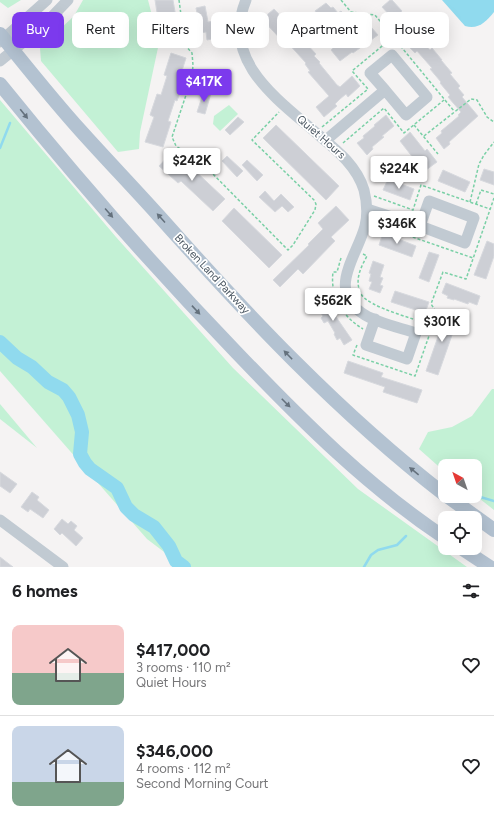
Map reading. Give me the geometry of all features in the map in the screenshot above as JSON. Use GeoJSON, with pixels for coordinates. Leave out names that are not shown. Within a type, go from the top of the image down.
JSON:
{"type":"FeatureCollection","features":[{"type":"Feature","properties":{"kind":"main road","name":"Broken Land Parkway"},"geometry":{"type":"LineString","coordinates":[[1,38],[14,51],[80,130],[226,291],[286,353],[353,419],[438,489]]}},
{"type":"Feature","properties":{"kind":"main road"},"geometry":{"type":"LineString","coordinates":[[0,84],[35,128],[115,220],[203,318],[248,365],[326,443],[365,477],[438,533]]}},
{"type":"Feature","properties":{"kind":"main road","name":"Broken Land Parkway"},"geometry":{"type":"LineString","coordinates":[[457,503],[494,530]]}},
{"type":"Feature","properties":{"kind":"main road"},"geometry":{"type":"LineString","coordinates":[[472,555],[490,567]]}},
{"type":"Feature","properties":{"kind":"street"},"geometry":{"type":"LineString","coordinates":[[1,38],[46,0]]}},
{"type":"Feature","properties":{"kind":"street"},"geometry":{"type":"LineString","coordinates":[[0,62],[42,27],[68,0]]}},
{"type":"Feature","properties":{"kind":"street","name":"Quiet Hours"},"geometry":{"type":"LineString","coordinates":[[246,0],[241,18],[240,29],[240,42],[245,58],[261,81],[276,97],[350,162],[364,188],[370,210],[365,227],[347,271],[345,281],[346,290],[349,299],[359,311],[371,317],[416,333],[407,359],[366,345],[371,317]]}},
{"type":"Feature","properties":{"kind":"street"},"geometry":{"type":"LineString","coordinates":[[392,55],[427,97],[406,115],[385,90],[370,73],[392,55]]}},
{"type":"Feature","properties":{"kind":"street"},"geometry":{"type":"LineString","coordinates":[[326,140],[385,90]]}},
{"type":"Feature","properties":{"kind":"street"},"geometry":{"type":"LineString","coordinates":[[370,210],[420,226],[465,243],[474,218],[429,201],[420,226]]}},
{"type":"Feature","properties":{"kind":"street"},"geometry":{"type":"LineString","coordinates":[[0,520],[62,567]]}},
{"type":"Feature","properties":{"kind":"path"},"geometry":{"type":"LineString","coordinates":[[179,0],[186,45],[192,53],[194,65],[192,77],[172,137],[176,146],[205,166],[288,250],[293,245],[315,210],[316,204],[314,200],[252,140],[280,111]]}},
{"type":"Feature","properties":{"kind":"path"},"geometry":{"type":"LineString","coordinates":[[322,127],[368,89],[352,71],[380,48]]}},
{"type":"Feature","properties":{"kind":"path"},"geometry":{"type":"LineString","coordinates":[[424,136],[470,98],[477,100],[487,117],[494,122]]}},
{"type":"Feature","properties":{"kind":"path"},"geometry":{"type":"LineString","coordinates":[[342,144],[384,108],[404,133],[444,100]]}},
{"type":"Feature","properties":{"kind":"path"},"geometry":{"type":"LineString","coordinates":[[414,125],[438,154]]}},
{"type":"Feature","properties":{"kind":"path"},"geometry":{"type":"LineString","coordinates":[[470,202],[479,164],[494,142]]}},
{"type":"Feature","properties":{"kind":"path"},"geometry":{"type":"LineString","coordinates":[[473,258],[373,224],[370,210],[372,202],[375,197],[413,210],[421,185],[490,209]]}},
{"type":"Feature","properties":{"kind":"path"},"geometry":{"type":"LineString","coordinates":[[476,204],[481,190],[494,194]]}},
{"type":"Feature","properties":{"kind":"path"},"geometry":{"type":"LineString","coordinates":[[358,342],[353,355],[415,376],[437,313],[431,304],[442,272],[466,279],[494,198]]}},
{"type":"Feature","properties":{"kind":"path"},"geometry":{"type":"LineString","coordinates":[[364,250],[362,253],[367,256],[360,269],[358,278],[359,290],[363,297],[377,306],[433,325]]}},
{"type":"Feature","properties":{"kind":"path"},"geometry":{"type":"LineString","coordinates":[[342,256],[337,272],[333,272],[332,287],[334,296],[341,310],[347,317],[363,329],[371,317]]}},
{"type":"Feature","properties":{"kind":"green space"},"geometry":{"type":"Polygon","coordinates":[[[0,0],[21,0],[8,8],[0,2],[0,0]]]}},
{"type":"Feature","properties":{"kind":"green space"},"geometry":{"type":"Polygon","coordinates":[[[83,0],[148,0],[151,12],[137,12],[137,48],[158,48],[140,132],[139,149],[118,152],[41,61],[40,48],[64,48],[64,25],[72,18],[72,48],[129,48],[129,12],[76,12],[83,0]]]}},
{"type":"Feature","properties":{"kind":"green space"},"geometry":{"type":"Polygon","coordinates":[[[0,100],[116,237],[233,368],[358,489],[438,546],[438,555],[450,555],[467,567],[184,567],[147,539],[0,371],[0,100]]]}},
{"type":"Feature","properties":{"kind":"green space"},"geometry":{"type":"Polygon","coordinates":[[[229,105],[238,114],[220,131],[213,124],[214,116],[229,105]]]}},
{"type":"Feature","properties":{"kind":"green space"},"geometry":{"type":"Polygon","coordinates":[[[492,389],[494,389],[494,510],[482,501],[482,459],[438,459],[438,466],[419,449],[428,432],[452,427],[472,416],[492,389]]]}},
{"type":"Feature","properties":{"kind":"green space"},"geometry":{"type":"Polygon","coordinates":[[[0,404],[37,448],[0,419],[0,404]]]}},
{"type":"Feature","properties":{"kind":"water"},"geometry":{"type":"Polygon","coordinates":[[[442,0],[494,0],[494,12],[488,19],[478,26],[465,26],[442,0]]]}},
{"type":"Feature","properties":{"kind":"building"},"geometry":{"type":"Polygon","coordinates":[[[155,0],[173,0],[175,12],[157,12],[155,0]]]}},
{"type":"Feature","properties":{"kind":"building"},"geometry":{"type":"Polygon","coordinates":[[[392,0],[402,12],[387,12],[382,7],[392,0]]]}},
{"type":"Feature","properties":{"kind":"building"},"geometry":{"type":"Polygon","coordinates":[[[326,3],[331,8],[333,7],[337,12],[316,12],[315,11],[326,3]]]}},
{"type":"Feature","properties":{"kind":"building"},"geometry":{"type":"Polygon","coordinates":[[[205,6],[208,22],[211,22],[211,39],[207,40],[206,32],[203,33],[203,12],[197,12],[196,8],[205,6]]]}},
{"type":"Feature","properties":{"kind":"building"},"geometry":{"type":"Polygon","coordinates":[[[274,9],[277,12],[277,35],[269,27],[269,13],[274,9]]]}},
{"type":"Feature","properties":{"kind":"building"},"geometry":{"type":"Polygon","coordinates":[[[372,28],[378,35],[372,39],[372,28]]]}},
{"type":"Feature","properties":{"kind":"building"},"geometry":{"type":"Polygon","coordinates":[[[292,48],[310,48],[316,54],[314,56],[320,62],[319,63],[340,87],[352,76],[360,86],[348,97],[346,94],[340,99],[335,104],[337,106],[324,117],[316,107],[329,96],[308,72],[310,71],[305,64],[306,63],[292,48]]]}},
{"type":"Feature","properties":{"kind":"building"},"geometry":{"type":"Polygon","coordinates":[[[333,48],[360,48],[340,61],[331,50],[333,48]]]}},
{"type":"Feature","properties":{"kind":"building"},"geometry":{"type":"Polygon","coordinates":[[[410,48],[428,48],[430,50],[432,48],[452,73],[450,74],[460,86],[458,88],[464,95],[462,97],[478,116],[449,142],[450,144],[444,149],[436,138],[442,133],[441,131],[459,116],[458,115],[461,112],[448,97],[450,95],[430,69],[432,68],[417,51],[415,53],[410,48]]]}},
{"type":"Feature","properties":{"kind":"building"},"geometry":{"type":"Polygon","coordinates":[[[171,53],[186,58],[179,80],[184,81],[177,101],[175,100],[168,121],[171,122],[163,147],[145,142],[154,117],[150,115],[157,94],[161,95],[167,76],[164,75],[171,53]]]}},
{"type":"Feature","properties":{"kind":"building"},"geometry":{"type":"Polygon","coordinates":[[[204,91],[211,93],[205,114],[197,112],[204,91]]]}},
{"type":"Feature","properties":{"kind":"building"},"geometry":{"type":"Polygon","coordinates":[[[386,115],[394,126],[382,136],[384,137],[372,147],[373,149],[367,155],[357,143],[364,138],[363,136],[386,115]]]}},
{"type":"Feature","properties":{"kind":"building"},"geometry":{"type":"Polygon","coordinates":[[[238,117],[244,122],[230,135],[225,130],[238,117]]]}},
{"type":"Feature","properties":{"kind":"building"},"geometry":{"type":"Polygon","coordinates":[[[276,125],[339,186],[326,200],[263,138],[276,125]]]}},
{"type":"Feature","properties":{"kind":"building"},"geometry":{"type":"Polygon","coordinates":[[[410,132],[425,151],[427,149],[437,162],[426,170],[416,158],[414,159],[400,141],[410,132]]]}},
{"type":"Feature","properties":{"kind":"building"},"geometry":{"type":"Polygon","coordinates":[[[171,153],[190,171],[192,168],[225,199],[213,211],[181,181],[178,183],[159,166],[171,153]]]}},
{"type":"Feature","properties":{"kind":"building"},"geometry":{"type":"Polygon","coordinates":[[[227,156],[243,171],[237,177],[222,161],[227,156]]]}},
{"type":"Feature","properties":{"kind":"building"},"geometry":{"type":"Polygon","coordinates":[[[247,160],[263,175],[257,181],[242,165],[247,160]]]}},
{"type":"Feature","properties":{"kind":"building"},"geometry":{"type":"Polygon","coordinates":[[[484,169],[494,172],[494,185],[480,180],[484,169]]]}},
{"type":"Feature","properties":{"kind":"building"},"geometry":{"type":"Polygon","coordinates":[[[443,170],[470,182],[465,192],[438,181],[443,170]]]}},
{"type":"Feature","properties":{"kind":"building"},"geometry":{"type":"Polygon","coordinates":[[[388,179],[414,189],[410,200],[383,190],[388,179]]]}},
{"type":"Feature","properties":{"kind":"building"},"geometry":{"type":"Polygon","coordinates":[[[265,191],[274,201],[281,194],[294,207],[288,212],[282,206],[275,212],[259,197],[265,191]]]}},
{"type":"Feature","properties":{"kind":"building"},"geometry":{"type":"Polygon","coordinates":[[[336,206],[349,220],[331,237],[335,241],[303,274],[298,269],[280,287],[273,280],[309,245],[308,244],[323,229],[318,223],[336,206]]]}},
{"type":"Feature","properties":{"kind":"building"},"geometry":{"type":"Polygon","coordinates":[[[234,208],[282,255],[269,268],[222,221],[234,208]]]}},
{"type":"Feature","properties":{"kind":"building"},"geometry":{"type":"Polygon","coordinates":[[[383,233],[416,246],[412,257],[379,245],[383,233]]]}},
{"type":"Feature","properties":{"kind":"building"},"geometry":{"type":"Polygon","coordinates":[[[487,241],[494,244],[494,256],[486,279],[474,275],[487,241]]]}},
{"type":"Feature","properties":{"kind":"building"},"geometry":{"type":"Polygon","coordinates":[[[429,252],[439,255],[429,282],[419,278],[429,252]]]}},
{"type":"Feature","properties":{"kind":"building"},"geometry":{"type":"Polygon","coordinates":[[[373,261],[384,265],[380,277],[383,278],[380,285],[383,286],[380,293],[369,289],[372,282],[369,281],[371,274],[369,273],[373,261]]]}},
{"type":"Feature","properties":{"kind":"building"},"geometry":{"type":"Polygon","coordinates":[[[446,283],[480,296],[477,305],[447,298],[448,296],[442,293],[446,283]]]}},
{"type":"Feature","properties":{"kind":"building"},"geometry":{"type":"Polygon","coordinates":[[[395,291],[429,302],[425,313],[391,302],[395,291]]]}},
{"type":"Feature","properties":{"kind":"building"},"geometry":{"type":"Polygon","coordinates":[[[323,298],[352,340],[344,345],[340,338],[337,340],[328,321],[324,323],[321,318],[323,316],[315,304],[323,298]]]}},
{"type":"Feature","properties":{"kind":"building"},"geometry":{"type":"Polygon","coordinates":[[[447,311],[459,315],[438,375],[426,371],[447,311]]]}},
{"type":"Feature","properties":{"kind":"building"},"geometry":{"type":"Polygon","coordinates":[[[348,361],[383,373],[381,377],[422,390],[417,403],[383,392],[385,387],[344,373],[348,361]]]}},
{"type":"Feature","properties":{"kind":"building"},"geometry":{"type":"Polygon","coordinates":[[[0,472],[17,484],[10,493],[0,486],[0,472]]]}},
{"type":"Feature","properties":{"kind":"building"},"geometry":{"type":"Polygon","coordinates":[[[32,492],[39,497],[37,500],[49,510],[43,518],[30,509],[28,512],[21,507],[32,492]]]}},
{"type":"Feature","properties":{"kind":"building"},"geometry":{"type":"Polygon","coordinates":[[[62,519],[68,524],[71,521],[77,526],[74,530],[83,538],[76,546],[62,533],[60,535],[54,529],[62,519]]]}},
{"type":"Feature","properties":{"kind":"building"},"geometry":{"type":"Polygon","coordinates":[[[0,557],[13,567],[0,567],[0,557]]]}},
{"type":"Feature","properties":{"kind":"waterway"},"geometry":{"type":"LineString","coordinates":[[0,148],[10,123]]}},
{"type":"Feature","properties":{"kind":"waterway"},"geometry":{"type":"LineString","coordinates":[[0,342],[17,358],[32,367],[48,382],[63,390],[69,397],[78,415],[82,432],[80,454],[85,463],[90,469],[117,488],[126,507],[134,515],[154,527],[169,546],[176,561],[184,567]]}},
{"type":"Feature","properties":{"kind":"waterway"},"geometry":{"type":"LineString","coordinates":[[482,497],[494,501]]}},
{"type":"Feature","properties":{"kind":"waterway"},"geometry":{"type":"LineString","coordinates":[[364,567],[371,555],[378,550],[397,545],[406,536]]}}]}
